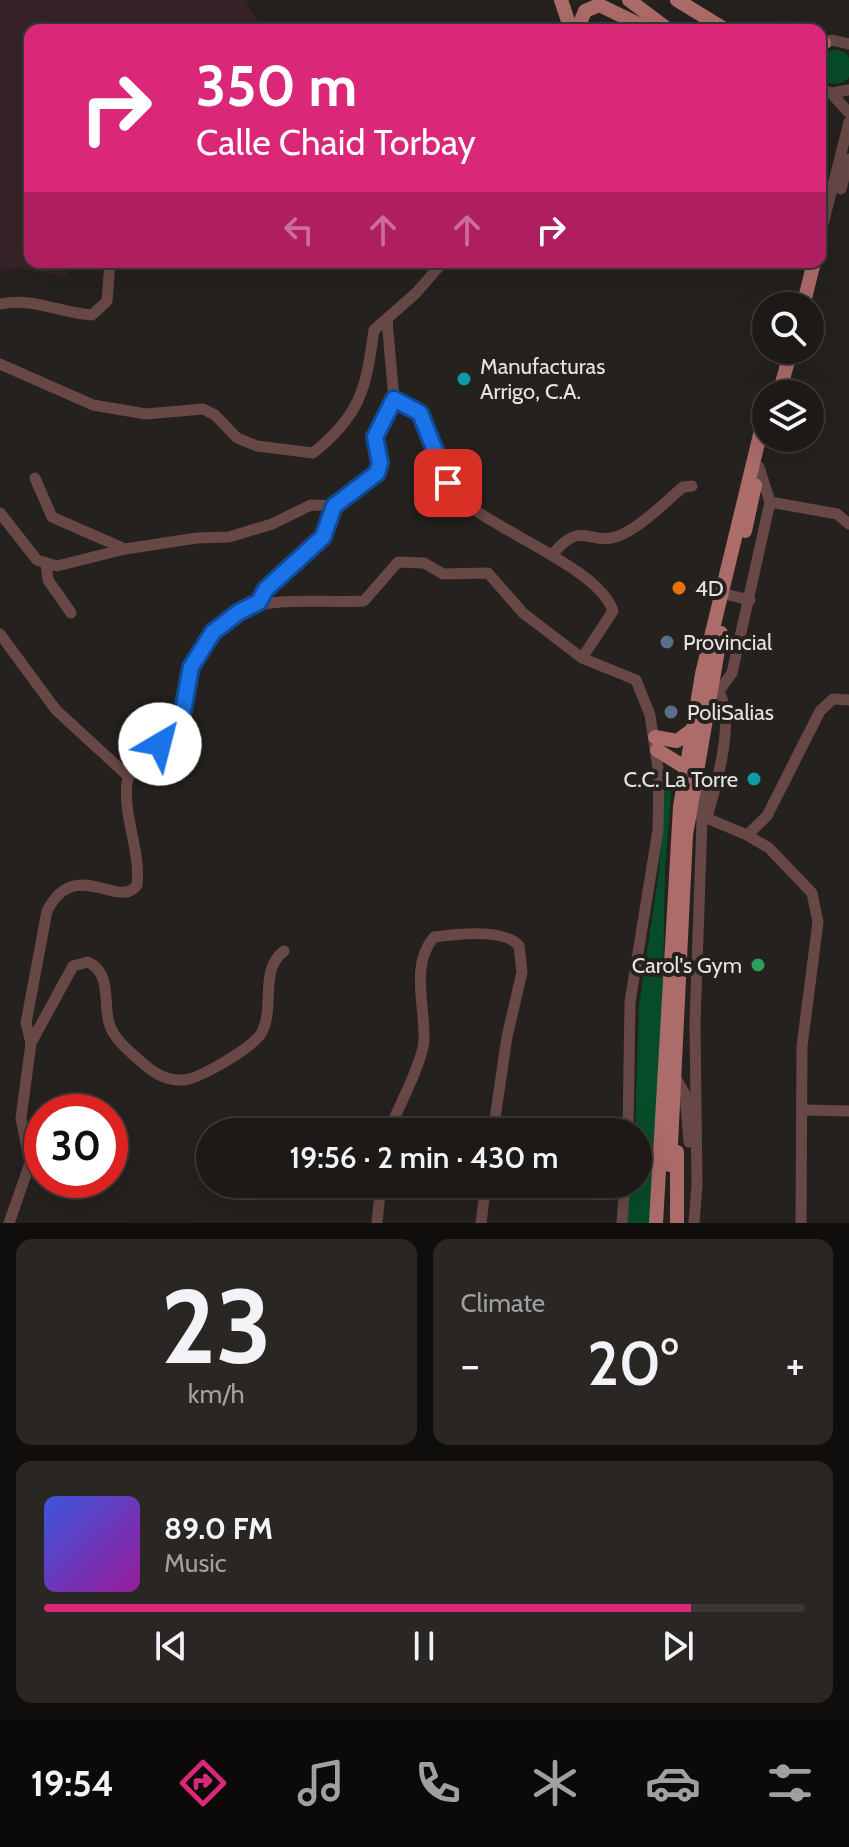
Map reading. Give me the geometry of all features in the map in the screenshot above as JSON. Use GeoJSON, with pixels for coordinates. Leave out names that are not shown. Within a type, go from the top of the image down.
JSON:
{"type":"FeatureCollection","features":[{"type":"Feature","properties":{"kind":"main road"},"geometry":{"type":"LineString","coordinates":[[561,0],[571,24]]}},
{"type":"Feature","properties":{"kind":"main road"},"geometry":{"type":"LineString","coordinates":[[614,0],[645,24]]}},
{"type":"Feature","properties":{"kind":"main road"},"geometry":{"type":"LineString","coordinates":[[629,0],[661,24]]}},
{"type":"Feature","properties":{"kind":"main road"},"geometry":{"type":"LineString","coordinates":[[677,0],[716,24]]}},
{"type":"Feature","properties":{"kind":"main road"},"geometry":{"type":"LineString","coordinates":[[577,24],[585,11],[599,5],[640,24]]}},
{"type":"Feature","properties":{"kind":"main road"},"geometry":{"type":"LineString","coordinates":[[797,292],[803,268]]}},
{"type":"Feature","properties":{"kind":"main road"},"geometry":{"type":"LineString","coordinates":[[806,292],[812,268]]}},
{"type":"Feature","properties":{"kind":"main road"},"geometry":{"type":"LineString","coordinates":[[656,1223],[674,862],[686,768],[718,603],[756,452]]}},
{"type":"Feature","properties":{"kind":"main road"},"geometry":{"type":"LineString","coordinates":[[677,1223],[674,1075],[699,815],[729,595],[763,452]]}},
{"type":"Feature","properties":{"kind":"main road"},"geometry":{"type":"LineString","coordinates":[[656,744],[677,741],[693,729]]}},
{"type":"Feature","properties":{"kind":"main road"},"geometry":{"type":"LineString","coordinates":[[656,744],[686,768]]}},
{"type":"Feature","properties":{"kind":"main road"},"geometry":{"type":"LineString","coordinates":[[664,1223],[674,1121]]}},
{"type":"Feature","properties":{"kind":"street"},"geometry":{"type":"LineString","coordinates":[[826,43],[849,33]]}},
{"type":"Feature","properties":{"kind":"street"},"geometry":{"type":"LineString","coordinates":[[826,43],[849,44]]}},
{"type":"Feature","properties":{"kind":"street"},"geometry":{"type":"LineString","coordinates":[[826,91],[849,90]]}},
{"type":"Feature","properties":{"kind":"street"},"geometry":{"type":"LineString","coordinates":[[826,91],[849,113]]}},
{"type":"Feature","properties":{"kind":"street"},"geometry":{"type":"LineString","coordinates":[[841,190],[849,122]]}},
{"type":"Feature","properties":{"kind":"street"},"geometry":{"type":"LineString","coordinates":[[826,223],[841,190],[849,159]]}},
{"type":"Feature","properties":{"kind":"street"},"geometry":{"type":"LineString","coordinates":[[0,304],[18,301],[39,303],[69,313],[92,315],[107,301],[110,268]]}},
{"type":"Feature","properties":{"kind":"street"},"geometry":{"type":"LineString","coordinates":[[0,364],[93,405],[146,414],[203,409],[215,415],[237,438],[257,446],[313,453],[350,417],[363,396],[374,330],[437,268]]}},
{"type":"Feature","properties":{"kind":"street"},"geometry":{"type":"LineString","coordinates":[[259,602],[266,589],[323,537],[334,506],[377,473],[380,463],[375,437],[394,399],[387,320]]}},
{"type":"Feature","properties":{"kind":"street"},"geometry":{"type":"LineString","coordinates":[[394,399],[420,413],[442,470],[460,498],[552,555],[609,599],[613,611],[582,658]]}},
{"type":"Feature","properties":{"kind":"street"},"geometry":{"type":"LineString","coordinates":[[699,815],[719,774],[724,741],[715,688],[732,673],[770,502],[759,467]]}},
{"type":"Feature","properties":{"kind":"street"},"geometry":{"type":"LineString","coordinates":[[35,478],[43,503],[52,517],[125,549]]}},
{"type":"Feature","properties":{"kind":"street"},"geometry":{"type":"LineString","coordinates":[[552,555],[565,539],[575,534],[610,538],[623,534],[683,487],[692,486]]}},
{"type":"Feature","properties":{"kind":"street"},"geometry":{"type":"LineString","coordinates":[[770,502],[837,514],[849,524]]}},
{"type":"Feature","properties":{"kind":"street"},"geometry":{"type":"LineString","coordinates":[[0,513],[37,560],[46,564],[84,562],[125,549],[150,548],[197,538],[229,537],[272,524],[311,505],[334,506]]}},
{"type":"Feature","properties":{"kind":"street"},"geometry":{"type":"LineString","coordinates":[[31,1043],[26,1023],[29,1000],[43,926],[54,897],[78,884],[97,884],[122,894],[133,891],[137,885],[126,794],[128,776],[181,721],[191,667],[205,642],[223,622],[259,602],[314,599],[364,601],[398,562],[424,563],[443,574],[488,573],[523,613],[582,658],[636,680],[644,693],[656,744],[658,830],[630,1002],[628,1118]]}},
{"type":"Feature","properties":{"kind":"street"},"geometry":{"type":"LineString","coordinates":[[46,564],[48,580],[71,613]]}},
{"type":"Feature","properties":{"kind":"street"},"geometry":{"type":"LineString","coordinates":[[729,595],[750,600]]}},
{"type":"Feature","properties":{"kind":"street"},"geometry":{"type":"LineString","coordinates":[[0,634],[56,710],[128,776]]}},
{"type":"Feature","properties":{"kind":"street"},"geometry":{"type":"LineString","coordinates":[[747,835],[767,816],[820,711],[833,699],[849,700]]}},
{"type":"Feature","properties":{"kind":"street"},"geometry":{"type":"LineString","coordinates":[[691,1223],[697,1185],[695,1023],[699,815],[703,792]]}},
{"type":"Feature","properties":{"kind":"street"},"geometry":{"type":"LineString","coordinates":[[699,815],[769,848],[812,893],[818,922],[802,1046],[801,1223]]}},
{"type":"Feature","properties":{"kind":"street"},"geometry":{"type":"LineString","coordinates":[[394,1118],[424,1043],[420,963],[424,948],[434,937],[444,935],[507,936],[519,946],[522,972],[507,1037],[495,1118]]}},
{"type":"Feature","properties":{"kind":"street"},"geometry":{"type":"LineString","coordinates":[[9,1223],[30,1163],[21,1118],[31,1043],[73,966],[88,962],[99,972],[107,992],[109,1025],[123,1044],[164,1078],[186,1080],[238,1053],[260,1036],[266,1023],[271,967],[284,951]]}},
{"type":"Feature","properties":{"kind":"street"},"geometry":{"type":"LineString","coordinates":[[674,1075],[685,1094],[691,1223]]}},
{"type":"Feature","properties":{"kind":"street"},"geometry":{"type":"LineString","coordinates":[[804,1113],[849,1111]]}},
{"type":"Feature","properties":{"kind":"street"},"geometry":{"type":"LineString","coordinates":[[377,1223],[380,1198]]}},
{"type":"Feature","properties":{"kind":"street"},"geometry":{"type":"LineString","coordinates":[[481,1223],[484,1198]]}},
{"type":"Feature","properties":{"kind":"street"},"geometry":{"type":"LineString","coordinates":[[622,1223],[624,1198]]}},
{"type":"Feature","properties":{"kind":"shaded area"},"geometry":{"type":"Polygon","coordinates":[[[0,0],[245,0],[259,24],[24,24],[24,268],[67,268],[68,277],[17,268],[0,272],[0,0]]]}},
{"type":"Feature","properties":{"kind":"green space"},"geometry":{"type":"Polygon","coordinates":[[[835,50],[850,59],[850,75],[842,83],[828,83],[826,53],[835,50]]]}},
{"type":"Feature","properties":{"kind":"green space"},"geometry":{"type":"Polygon","coordinates":[[[666,769],[673,771],[665,868],[662,1040],[651,1223],[627,1223],[630,1198],[652,1198],[652,1118],[635,1118],[639,1006],[659,872],[666,769]]]}},
{"type":"Feature","properties":{"kind":"place","name":"Manufacturas Arrigo, C.A."},"geometry":{"type":"Point","coordinates":[464,379]}},
{"type":"Feature","properties":{"kind":"place","name":"4D"},"geometry":{"type":"Point","coordinates":[679,588]}},
{"type":"Feature","properties":{"kind":"place","name":"Provincial"},"geometry":{"type":"Point","coordinates":[667,642]}},
{"type":"Feature","properties":{"kind":"place","name":"PoliSalias"},"geometry":{"type":"Point","coordinates":[671,712]}},
{"type":"Feature","properties":{"kind":"place","name":"C.C. La Torre"},"geometry":{"type":"Point","coordinates":[754,779]}},
{"type":"Feature","properties":{"kind":"place","name":"Carol's Gym"},"geometry":{"type":"Point","coordinates":[758,965]}},
{"type":"Feature","properties":{"kind":"route"},"geometry":{"type":"LineString","coordinates":[[160,744],[181,721],[191,667],[213,632],[223,622],[259,602],[266,589],[323,537],[334,506],[377,473],[380,463],[375,437],[394,399],[420,413],[448,483]]}}]}
